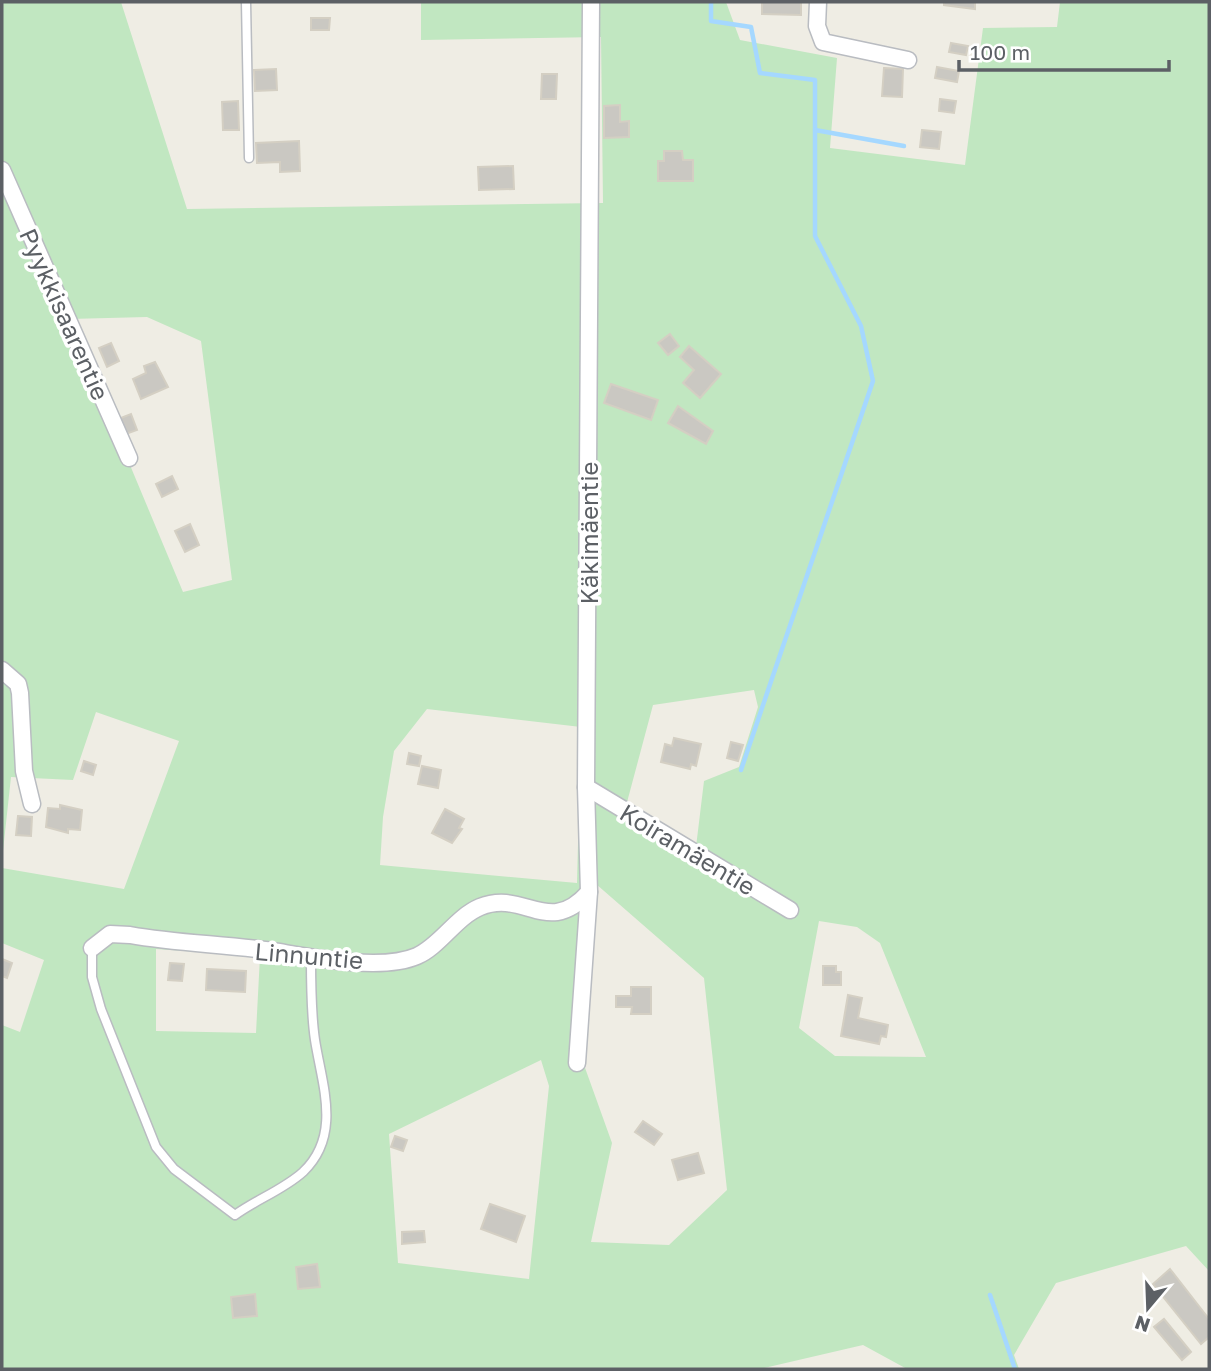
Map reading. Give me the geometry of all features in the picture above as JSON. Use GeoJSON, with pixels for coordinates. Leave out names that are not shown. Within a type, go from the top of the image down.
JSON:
{"type":"FeatureCollection","features":[{"type":"Feature","properties":{"kind":"street","name":"Käkimäentie"},"geometry":{"type":"LineString","coordinates":[[578,1063],[589,892],[586,787],[591,2]]}},
{"type":"Feature","properties":{"kind":"street"},"geometry":{"type":"LineString","coordinates":[[818,2],[817,26],[823,42],[908,60]]}},
{"type":"Feature","properties":{"kind":"street","name":"Pyykkisaarentie"},"geometry":{"type":"LineString","coordinates":[[2,170],[129,458]]}},
{"type":"Feature","properties":{"kind":"street"},"geometry":{"type":"LineString","coordinates":[[2,670],[18,684],[24,771],[32,804]]}},
{"type":"Feature","properties":{"kind":"street","name":"Koiramäentie"},"geometry":{"type":"LineString","coordinates":[[586,787],[790,911]]}},
{"type":"Feature","properties":{"kind":"street","name":"Linnuntie"},"geometry":{"type":"LineString","coordinates":[[92,948],[110,934],[279,952],[339,962],[401,961],[418,956],[480,907],[508,903],[556,914],[576,906],[589,892]]}},
{"type":"Feature","properties":{"kind":"lane"},"geometry":{"type":"LineString","coordinates":[[246,2],[250,158]]}},
{"type":"Feature","properties":{"kind":"lane"},"geometry":{"type":"LineString","coordinates":[[92,948],[92,977],[101,1009],[156,1147],[174,1169],[235,1215],[303,1172],[321,1150],[327,1121],[324,1080],[315,1041],[311,959]]}},
{"type":"Feature","properties":{"kind":"green space"},"geometry":{"type":"Polygon","coordinates":[[[2,2],[121,2],[187,209],[603,203],[601,37],[421,40],[421,2],[726,2],[740,40],[837,58],[830,148],[965,165],[983,28],[1057,27],[1060,2],[1209,2],[1209,1271],[1186,1246],[1056,1283],[1014,1355],[1019,1369],[907,1369],[863,1345],[760,1369],[2,1369],[2,1025],[20,1032],[44,960],[2,943],[2,868],[124,889],[179,741],[96,712],[73,780],[11,777],[2,860],[2,2]],[[147,317],[69,319],[183,592],[232,580],[201,341],[147,317]],[[754,690],[653,705],[626,806],[696,847],[704,781],[739,767],[758,707],[754,690]],[[427,709],[394,751],[383,817],[380,865],[577,883],[581,727],[427,709]],[[596,884],[584,1065],[612,1143],[591,1242],[669,1245],[727,1190],[704,978],[596,884]],[[819,921],[799,1028],[835,1056],[926,1057],[880,943],[857,927],[819,921]],[[156,949],[156,1031],[256,1033],[260,956],[156,949]],[[541,1060],[389,1134],[398,1263],[529,1279],[549,1086],[541,1060]]]}},
{"type":"Feature","properties":{"kind":"building"},"geometry":{"type":"Polygon","coordinates":[[[762,2],[801,2],[801,15],[762,14],[762,2]]]}},
{"type":"Feature","properties":{"kind":"building"},"geometry":{"type":"Polygon","coordinates":[[[944,2],[975,2],[975,9],[944,5],[944,2]]]}},
{"type":"Feature","properties":{"kind":"building"},"geometry":{"type":"Polygon","coordinates":[[[311,18],[330,18],[329,30],[311,30],[311,18]]]}},
{"type":"Feature","properties":{"kind":"building"},"geometry":{"type":"Polygon","coordinates":[[[951,43],[968,46],[966,55],[949,52],[951,43]]]}},
{"type":"Feature","properties":{"kind":"building"},"geometry":{"type":"Polygon","coordinates":[[[937,67],[959,71],[957,82],[935,78],[937,67]]]}},
{"type":"Feature","properties":{"kind":"building"},"geometry":{"type":"Polygon","coordinates":[[[884,68],[903,69],[902,97],[882,96],[884,68]]]}},
{"type":"Feature","properties":{"kind":"building"},"geometry":{"type":"Polygon","coordinates":[[[276,69],[277,90],[255,91],[254,70],[276,69]]]}},
{"type":"Feature","properties":{"kind":"building"},"geometry":{"type":"Polygon","coordinates":[[[542,74],[557,74],[556,99],[541,99],[542,74]]]}},
{"type":"Feature","properties":{"kind":"building"},"geometry":{"type":"Polygon","coordinates":[[[940,99],[956,101],[954,113],[939,111],[940,99]]]}},
{"type":"Feature","properties":{"kind":"building"},"geometry":{"type":"Polygon","coordinates":[[[238,101],[239,130],[223,130],[222,102],[238,101]]]}},
{"type":"Feature","properties":{"kind":"building"},"geometry":{"type":"Polygon","coordinates":[[[620,105],[620,122],[629,121],[629,137],[604,138],[604,106],[620,105]]]}},
{"type":"Feature","properties":{"kind":"building"},"geometry":{"type":"Polygon","coordinates":[[[922,130],[941,132],[939,149],[920,147],[922,130]]]}},
{"type":"Feature","properties":{"kind":"building"},"geometry":{"type":"Polygon","coordinates":[[[299,141],[300,171],[280,172],[280,162],[257,163],[256,143],[299,141]]]}},
{"type":"Feature","properties":{"kind":"building"},"geometry":{"type":"Polygon","coordinates":[[[664,151],[682,151],[683,160],[693,160],[693,181],[658,181],[658,161],[664,161],[664,151]]]}},
{"type":"Feature","properties":{"kind":"building"},"geometry":{"type":"Polygon","coordinates":[[[513,166],[514,189],[479,190],[478,167],[513,166]]]}},
{"type":"Feature","properties":{"kind":"building"},"geometry":{"type":"Polygon","coordinates":[[[670,334],[679,346],[668,355],[658,343],[670,334]]]}},
{"type":"Feature","properties":{"kind":"building"},"geometry":{"type":"Polygon","coordinates":[[[111,343],[119,361],[107,367],[99,348],[111,343]]]}},
{"type":"Feature","properties":{"kind":"building"},"geometry":{"type":"Polygon","coordinates":[[[689,346],[721,374],[700,398],[683,383],[694,370],[680,357],[689,346]]]}},
{"type":"Feature","properties":{"kind":"building"},"geometry":{"type":"Polygon","coordinates":[[[155,362],[168,387],[141,399],[133,379],[146,373],[144,366],[155,362]]]}},
{"type":"Feature","properties":{"kind":"building"},"geometry":{"type":"Polygon","coordinates":[[[611,384],[658,400],[651,420],[604,403],[611,384]]]}},
{"type":"Feature","properties":{"kind":"building"},"geometry":{"type":"Polygon","coordinates":[[[678,406],[713,431],[706,444],[668,423],[678,406]]]}},
{"type":"Feature","properties":{"kind":"building"},"geometry":{"type":"Polygon","coordinates":[[[131,414],[137,430],[123,435],[118,419],[131,414]]]}},
{"type":"Feature","properties":{"kind":"building"},"geometry":{"type":"Polygon","coordinates":[[[172,476],[178,489],[162,497],[156,484],[172,476]]]}},
{"type":"Feature","properties":{"kind":"building"},"geometry":{"type":"Polygon","coordinates":[[[190,524],[199,545],[185,552],[175,531],[190,524]]]}},
{"type":"Feature","properties":{"kind":"building"},"geometry":{"type":"Polygon","coordinates":[[[674,738],[701,744],[696,766],[691,764],[690,769],[661,762],[665,744],[672,746],[674,738]]]}},
{"type":"Feature","properties":{"kind":"building"},"geometry":{"type":"Polygon","coordinates":[[[731,742],[743,745],[738,761],[727,758],[731,742]]]}},
{"type":"Feature","properties":{"kind":"building"},"geometry":{"type":"Polygon","coordinates":[[[409,753],[421,756],[419,766],[407,764],[409,753]]]}},
{"type":"Feature","properties":{"kind":"building"},"geometry":{"type":"Polygon","coordinates":[[[84,761],[96,765],[93,775],[81,771],[84,761]]]}},
{"type":"Feature","properties":{"kind":"building"},"geometry":{"type":"Polygon","coordinates":[[[422,766],[441,770],[438,788],[418,784],[422,766]]]}},
{"type":"Feature","properties":{"kind":"building"},"geometry":{"type":"Polygon","coordinates":[[[60,805],[82,810],[80,830],[68,829],[68,833],[46,827],[48,808],[60,809],[60,805]]]}},
{"type":"Feature","properties":{"kind":"building"},"geometry":{"type":"Polygon","coordinates":[[[445,809],[464,819],[459,828],[462,829],[452,843],[432,833],[445,809]]]}},
{"type":"Feature","properties":{"kind":"building"},"geometry":{"type":"Polygon","coordinates":[[[18,816],[32,817],[31,836],[16,835],[18,816]]]}},
{"type":"Feature","properties":{"kind":"building"},"geometry":{"type":"Polygon","coordinates":[[[2,959],[12,963],[7,978],[2,976],[2,959]]]}},
{"type":"Feature","properties":{"kind":"building"},"geometry":{"type":"Polygon","coordinates":[[[170,963],[184,964],[182,981],[168,980],[170,963]]]}},
{"type":"Feature","properties":{"kind":"building"},"geometry":{"type":"Polygon","coordinates":[[[823,966],[836,966],[836,972],[841,972],[841,985],[823,985],[823,966]]]}},
{"type":"Feature","properties":{"kind":"building"},"geometry":{"type":"Polygon","coordinates":[[[207,969],[246,971],[245,992],[206,990],[207,969]]]}},
{"type":"Feature","properties":{"kind":"building"},"geometry":{"type":"Polygon","coordinates":[[[631,987],[651,987],[651,1014],[631,1014],[632,1007],[616,1007],[616,996],[631,996],[631,987]]]}},
{"type":"Feature","properties":{"kind":"building"},"geometry":{"type":"Polygon","coordinates":[[[848,995],[862,998],[858,1018],[888,1025],[886,1037],[881,1036],[879,1044],[841,1036],[848,995]]]}},
{"type":"Feature","properties":{"kind":"building"},"geometry":{"type":"Polygon","coordinates":[[[643,1121],[662,1134],[654,1145],[635,1132],[643,1121]]]}},
{"type":"Feature","properties":{"kind":"building"},"geometry":{"type":"Polygon","coordinates":[[[395,1136],[407,1140],[403,1151],[391,1147],[395,1136]]]}},
{"type":"Feature","properties":{"kind":"building"},"geometry":{"type":"Polygon","coordinates":[[[698,1153],[704,1173],[678,1180],[672,1160],[698,1153]]]}},
{"type":"Feature","properties":{"kind":"building"},"geometry":{"type":"Polygon","coordinates":[[[490,1204],[525,1216],[516,1242],[481,1229],[490,1204]]]}},
{"type":"Feature","properties":{"kind":"building"},"geometry":{"type":"Polygon","coordinates":[[[424,1231],[425,1242],[402,1244],[402,1232],[424,1231]]]}},
{"type":"Feature","properties":{"kind":"building"},"geometry":{"type":"Polygon","coordinates":[[[317,1264],[320,1287],[298,1289],[296,1267],[317,1264]]]}},
{"type":"Feature","properties":{"kind":"building"},"geometry":{"type":"Polygon","coordinates":[[[1170,1269],[1209,1319],[1209,1337],[1201,1344],[1153,1284],[1170,1269]]]}},
{"type":"Feature","properties":{"kind":"building"},"geometry":{"type":"Polygon","coordinates":[[[255,1294],[257,1316],[233,1318],[231,1297],[255,1294]]]}},
{"type":"Feature","properties":{"kind":"building"},"geometry":{"type":"Polygon","coordinates":[[[1164,1319],[1191,1352],[1182,1360],[1154,1327],[1164,1319]]]}},
{"type":"Feature","properties":{"kind":"waterway"},"geometry":{"type":"LineString","coordinates":[[711,2],[711,21],[751,27],[760,73],[815,80],[815,236],[861,326],[873,381],[741,770]]}},
{"type":"Feature","properties":{"kind":"waterway"},"geometry":{"type":"LineString","coordinates":[[815,130],[904,146]]}},
{"type":"Feature","properties":{"kind":"waterway"},"geometry":{"type":"LineString","coordinates":[[990,1295],[1015,1369]]}}]}
